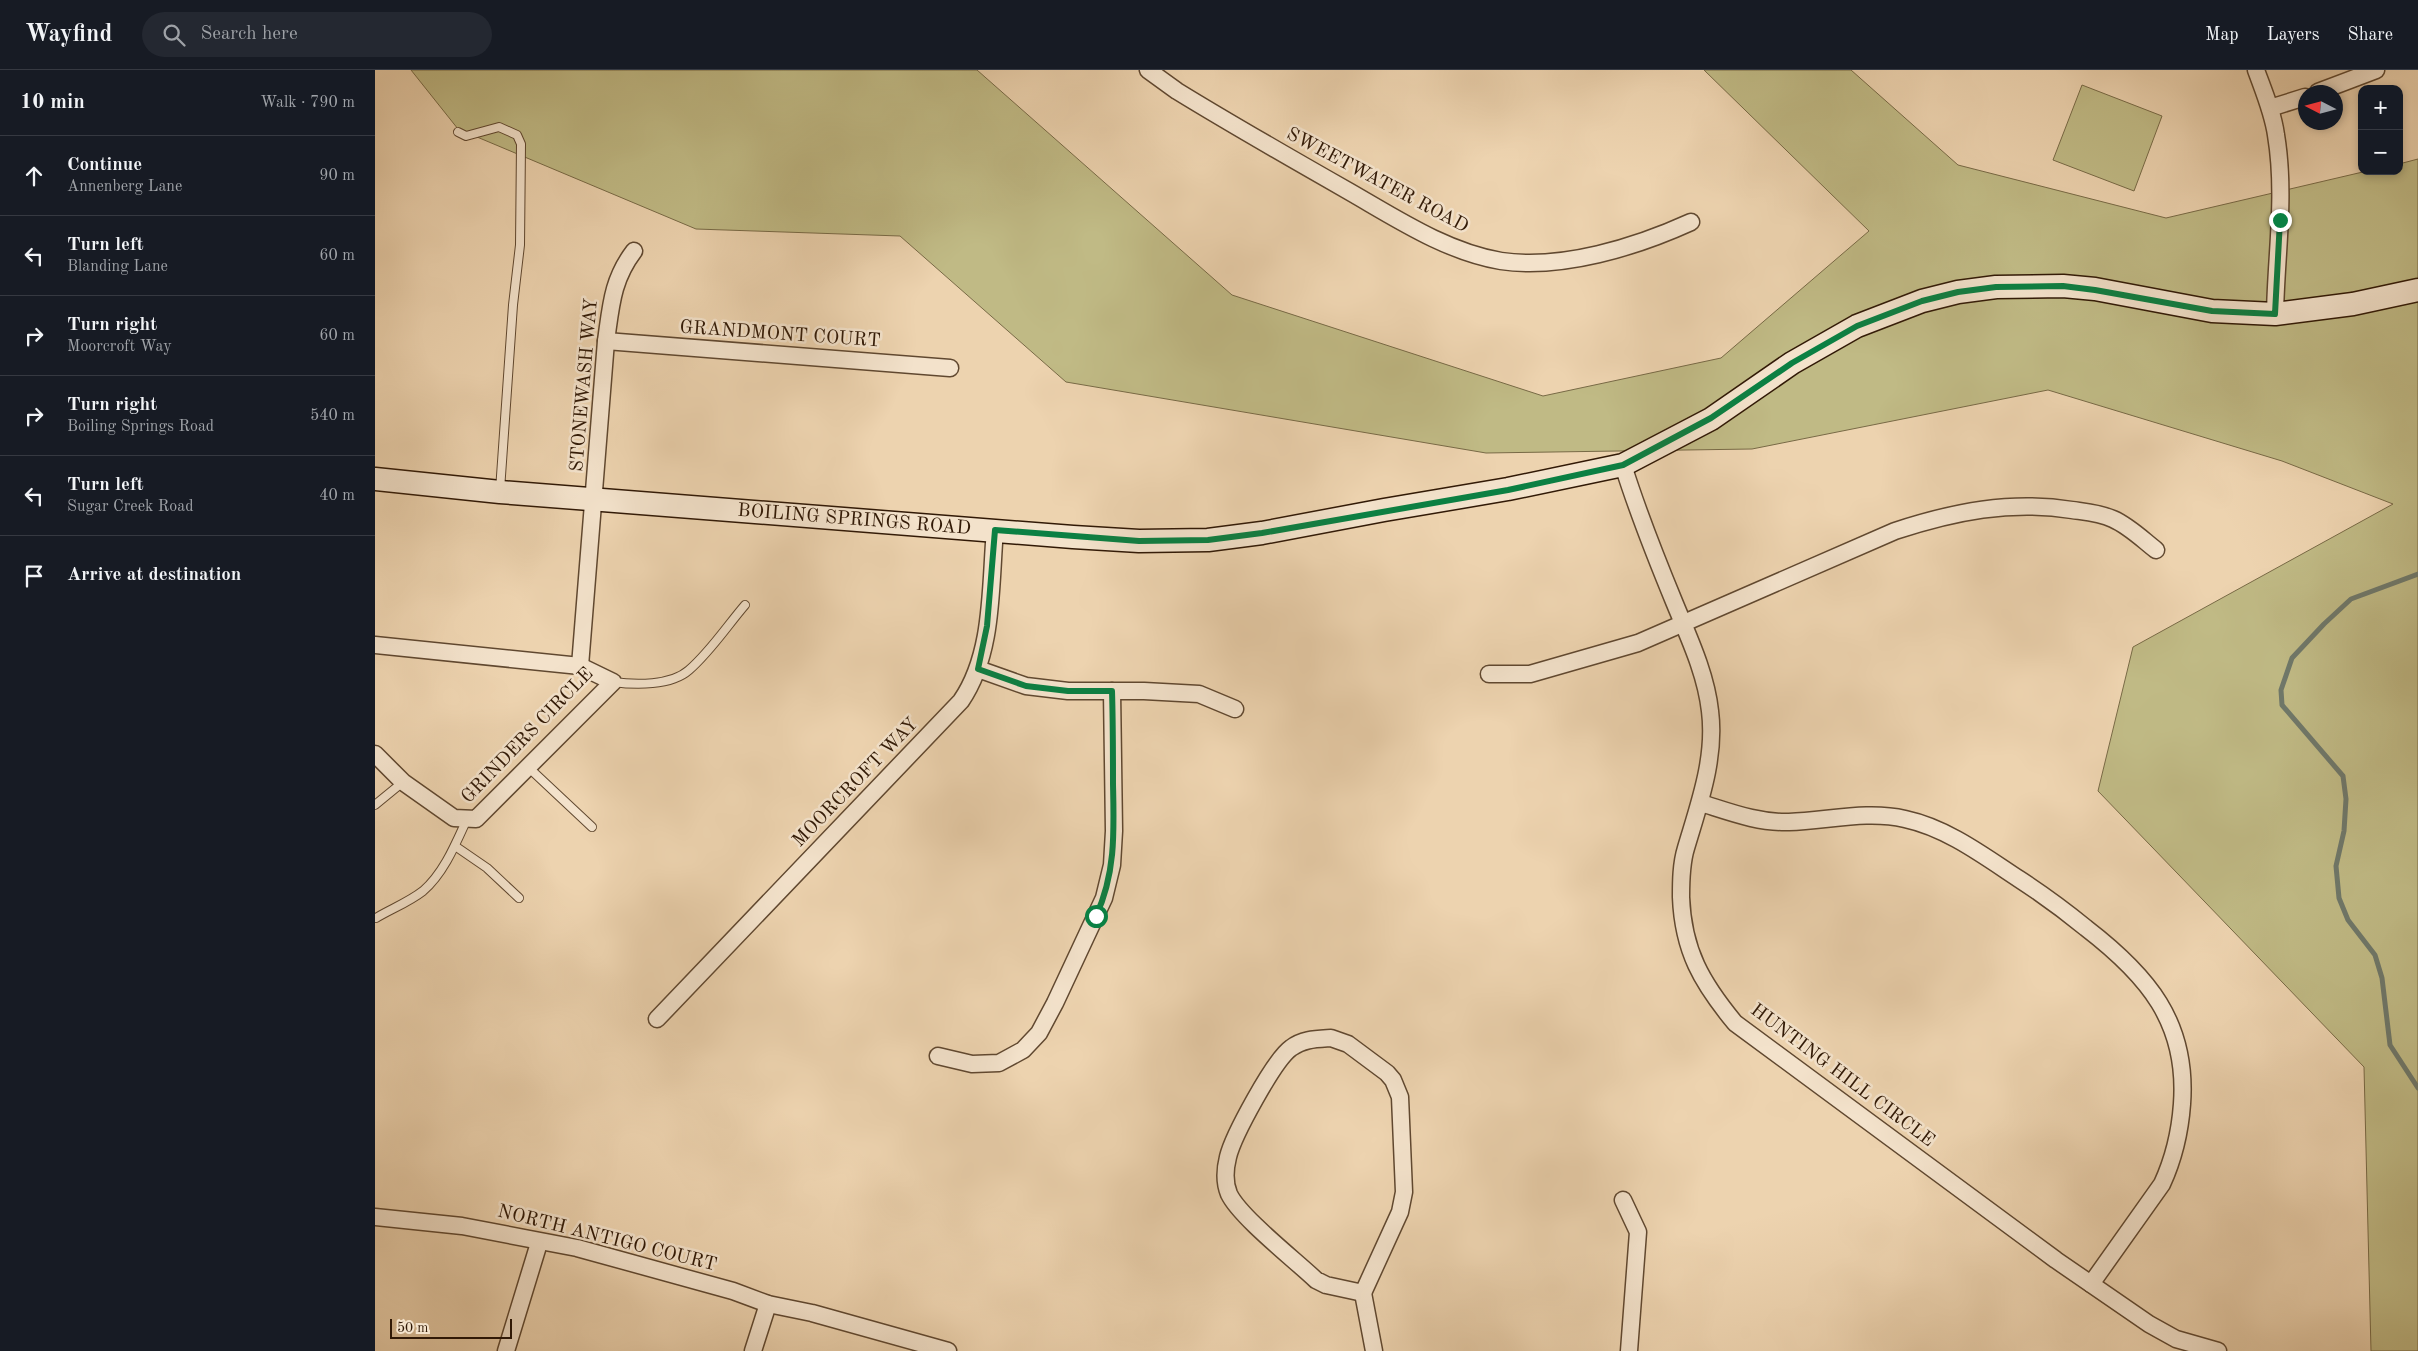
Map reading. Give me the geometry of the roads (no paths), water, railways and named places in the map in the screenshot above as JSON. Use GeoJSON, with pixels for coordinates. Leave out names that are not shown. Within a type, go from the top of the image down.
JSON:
{"type":"FeatureCollection","features":[{"type":"Feature","properties":{"kind":"street","name":"SWEETWATER ROAD"},"geometry":{"type":"LineString","coordinates":[[1149,70],[1185,96],[1383,211],[1449,246],[1473,254],[1503,261],[1561,261],[1667,233],[1691,222]]}},
{"type":"Feature","properties":{"kind":"street"},"geometry":{"type":"LineString","coordinates":[[2256,70],[2271,108],[2277,136],[2280,207],[2275,314]]}},
{"type":"Feature","properties":{"kind":"street"},"geometry":{"type":"LineString","coordinates":[[2336,85],[2376,70]]}},
{"type":"Feature","properties":{"kind":"street"},"geometry":{"type":"LineString","coordinates":[[2271,108],[2298,99]]}},
{"type":"Feature","properties":{"kind":"street","name":"STONEWASH WAY"},"geometry":{"type":"LineString","coordinates":[[595,498],[606,341],[613,290],[622,267],[634,251]]}},
{"type":"Feature","properties":{"kind":"street","name":"BOILING SPRINGS ROAD"},"geometry":{"type":"LineString","coordinates":[[375,480],[500,492],[1139,541],[1208,540],[1262,533],[1508,490],[1623,465],[1711,418],[1792,363],[1857,326],[1922,301],[1958,292],[1996,287],[2063,286],[2212,311],[2275,314],[2353,304],[2418,290]]}},
{"type":"Feature","properties":{"kind":"street","name":"GRANDMONT COURT"},"geometry":{"type":"LineString","coordinates":[[606,341],[950,368]]}},
{"type":"Feature","properties":{"kind":"street","name":"HUNTING HILL CIRCLE"},"geometry":{"type":"LineString","coordinates":[[1623,465],[1638,513],[1703,675],[1711,712],[1711,749],[1701,803],[1685,851],[1681,883],[1682,910],[1687,940],[1694,962],[1714,997],[1735,1023],[2091,1284],[2163,1333],[2197,1346],[2218,1351]]}},
{"type":"Feature","properties":{"kind":"street","name":"GRINDERS CIRCLE"},"geometry":{"type":"LineString","coordinates":[[580,666],[595,498]]}},
{"type":"Feature","properties":{"kind":"street"},"geometry":{"type":"LineString","coordinates":[[1489,674],[1530,674],[1638,643],[1895,531],[1933,518],[1973,510],[2031,506],[2094,513],[2112,519],[2131,529],[2156,550]]}},
{"type":"Feature","properties":{"kind":"street","name":"MOORCROFT WAY"},"geometry":{"type":"LineString","coordinates":[[657,1019],[961,701],[972,685],[978,669],[987,626],[995,530]]}},
{"type":"Feature","properties":{"kind":"street","name":"GRINDERS CIRCLE"},"geometry":{"type":"LineString","coordinates":[[375,645],[580,666],[613,682],[476,819],[454,818],[403,782],[375,754]]}},
{"type":"Feature","properties":{"kind":"street"},"geometry":{"type":"LineString","coordinates":[[978,669],[1026,686],[1068,691],[1199,694],[1235,709]]}},
{"type":"Feature","properties":{"kind":"street"},"geometry":{"type":"LineString","coordinates":[[938,1056],[972,1064],[999,1063],[1023,1050],[1039,1033],[1055,1003],[1104,898],[1112,865],[1114,831],[1112,691]]}},
{"type":"Feature","properties":{"kind":"street"},"geometry":{"type":"LineString","coordinates":[[1701,803],[1749,819],[1767,821],[1893,816],[1927,826],[1979,853],[2045,896],[2111,947],[2145,982],[2166,1014],[2180,1051],[2183,1093],[2177,1142],[2162,1184],[2091,1284]]}},
{"type":"Feature","properties":{"kind":"street"},"geometry":{"type":"LineString","coordinates":[[1363,1294],[1316,1280],[1239,1209],[1226,1185],[1225,1173],[1230,1149],[1279,1060],[1293,1046],[1311,1039],[1331,1038],[1348,1044],[1387,1073],[1400,1097],[1404,1192],[1400,1212],[1363,1294],[1374,1351]]}},
{"type":"Feature","properties":{"kind":"street"},"geometry":{"type":"LineString","coordinates":[[1623,1200],[1638,1232],[1629,1351]]}},
{"type":"Feature","properties":{"kind":"street","name":"NORTH ANTIGO COURT"},"geometry":{"type":"LineString","coordinates":[[375,1216],[472,1228],[607,1256],[733,1291],[768,1304],[812,1313],[948,1351]]}},
{"type":"Feature","properties":{"kind":"street"},"geometry":{"type":"LineString","coordinates":[[506,1351],[539,1242]]}},
{"type":"Feature","properties":{"kind":"street"},"geometry":{"type":"LineString","coordinates":[[753,1351],[768,1304]]}},
{"type":"Feature","properties":{"kind":"lane"},"geometry":{"type":"LineString","coordinates":[[458,132],[466,136],[499,127],[517,135],[521,144],[520,245],[513,305],[500,492]]}},
{"type":"Feature","properties":{"kind":"lane"},"geometry":{"type":"LineString","coordinates":[[613,682],[632,684],[655,682],[674,678],[688,671],[745,605]]}},
{"type":"Feature","properties":{"kind":"lane"},"geometry":{"type":"LineString","coordinates":[[528,767],[592,827]]}},
{"type":"Feature","properties":{"kind":"lane"},"geometry":{"type":"LineString","coordinates":[[375,805],[403,782]]}},
{"type":"Feature","properties":{"kind":"lane"},"geometry":{"type":"LineString","coordinates":[[376,918],[423,891],[455,846],[467,819]]}},
{"type":"Feature","properties":{"kind":"lane"},"geometry":{"type":"LineString","coordinates":[[455,846],[487,868],[519,898]]}},
{"type":"Feature","properties":{"kind":"waterway"},"geometry":{"type":"LineString","coordinates":[[2418,574],[2351,599],[2292,658],[2281,690],[2282,705],[2343,776],[2346,799],[2344,831],[2336,866],[2339,898],[2348,920],[2375,955],[2382,978],[2390,1045],[2418,1088]]}}]}
